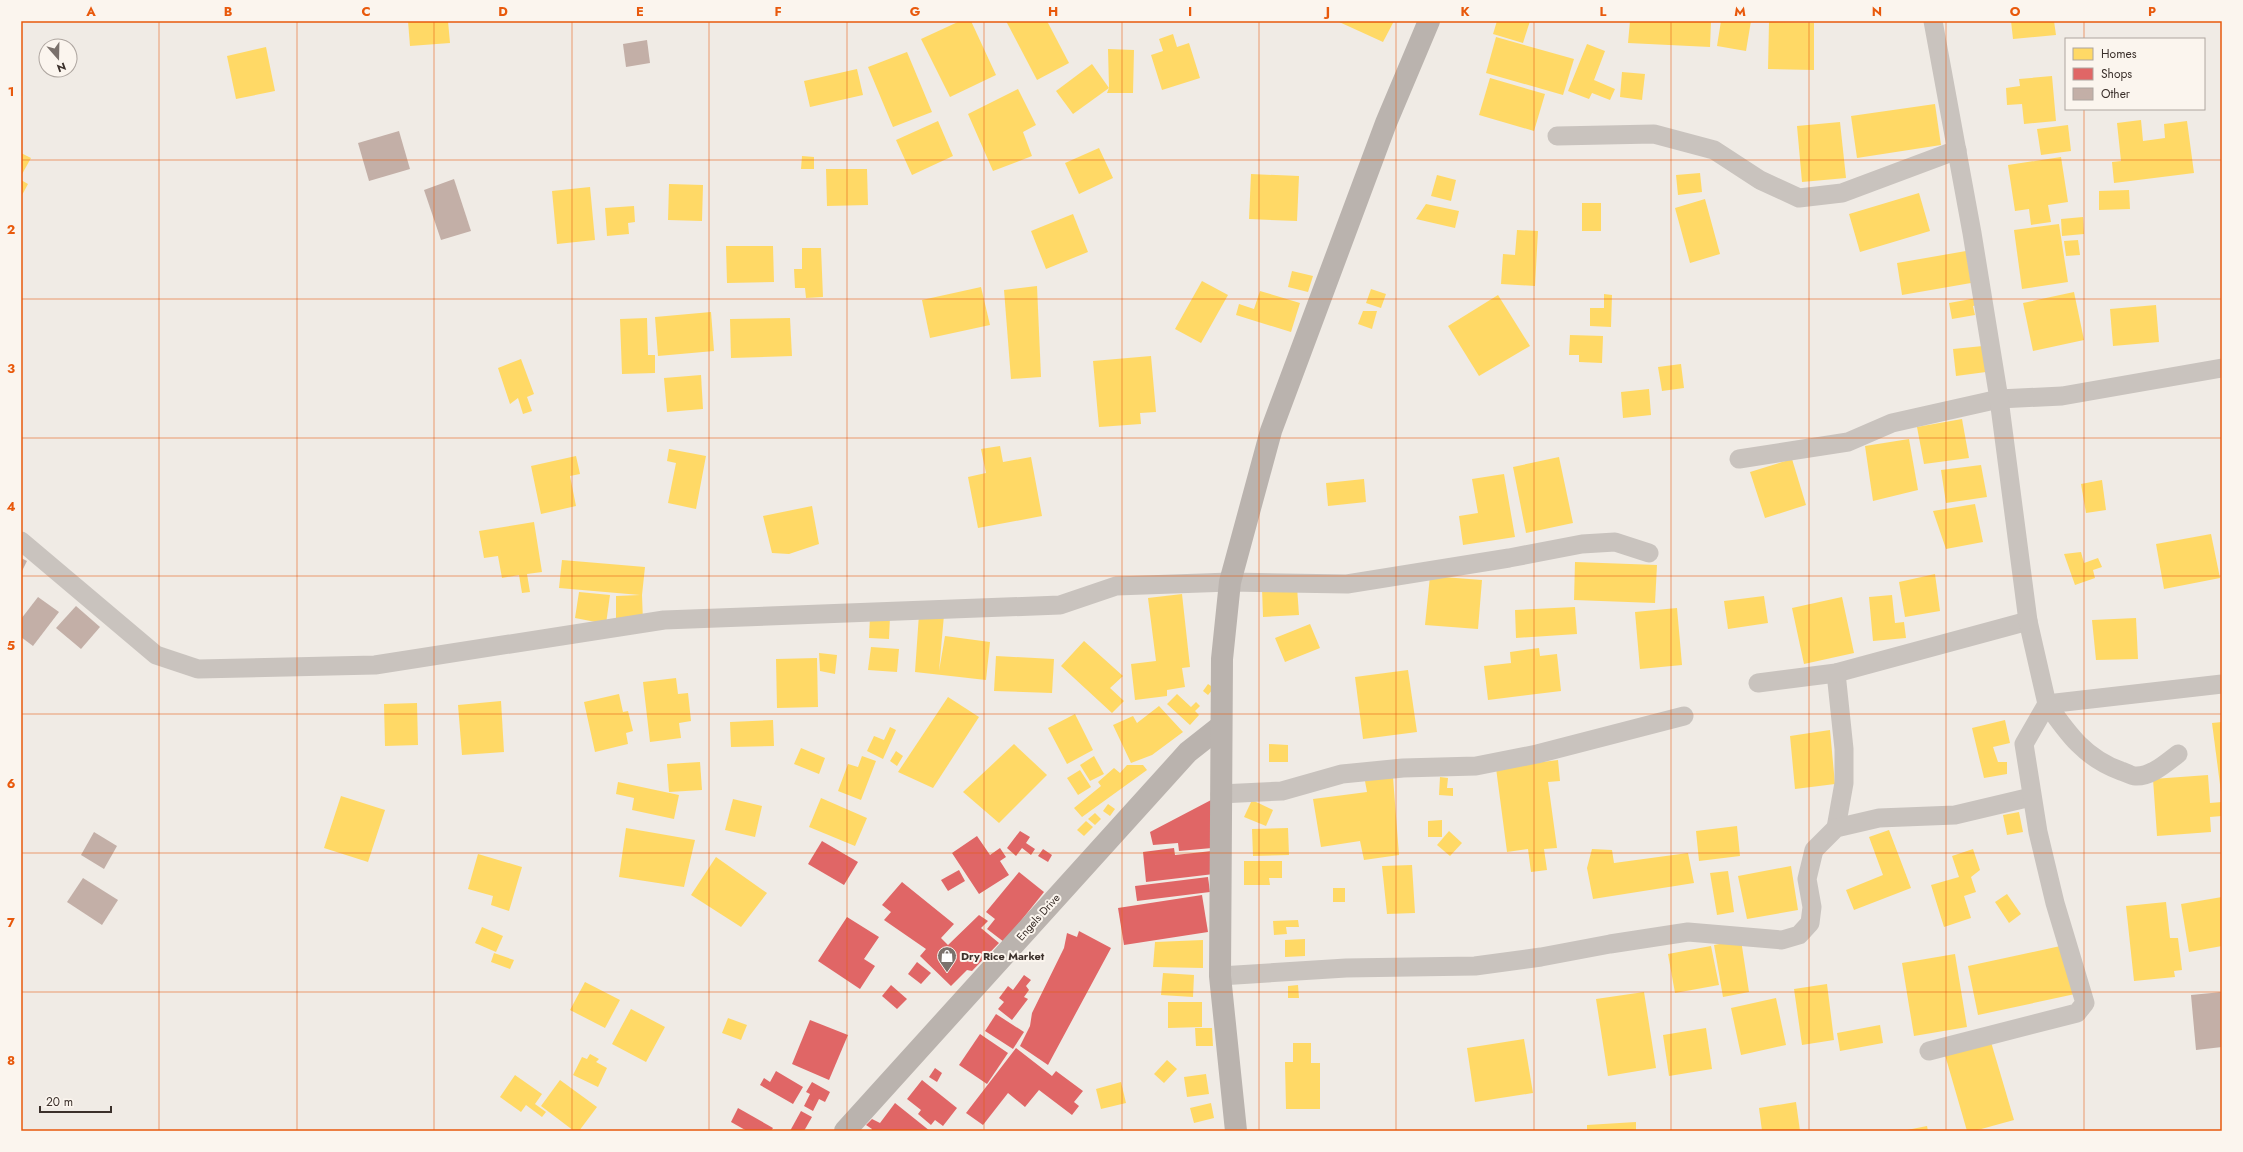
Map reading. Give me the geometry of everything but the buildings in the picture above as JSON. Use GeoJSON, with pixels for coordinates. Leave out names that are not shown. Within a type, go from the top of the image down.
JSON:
{"type":"FeatureCollection","features":[{"type":"Feature","properties":{"kind":"main road"},"geometry":{"type":"LineString","coordinates":[[1236,1131],[1220,976],[1222,659],[1230,582],[1271,431],[1386,123],[1429,21]]}},
{"type":"Feature","properties":{"kind":"main road","name":"Engels Drive"},"geometry":{"type":"LineString","coordinates":[[844,1131],[1188,752],[1221,726]]}},
{"type":"Feature","properties":{"kind":"street"},"geometry":{"type":"LineString","coordinates":[[1933,21],[1957,150],[1999,399],[2028,621],[2047,704],[2070,736],[2084,750],[2113,768],[2135,776],[2156,770],[2178,754]]}},
{"type":"Feature","properties":{"kind":"street"},"geometry":{"type":"LineString","coordinates":[[1557,136],[1654,134],[1714,150],[1760,180],[1799,198],[1842,193],[1957,150]]}},
{"type":"Feature","properties":{"kind":"street"},"geometry":{"type":"LineString","coordinates":[[1739,460],[1848,442],[1892,423],[1999,399],[2062,396],[2222,368]]}},
{"type":"Feature","properties":{"kind":"street"},"geometry":{"type":"LineString","coordinates":[[21,541],[156,655],[198,669],[375,666],[664,620],[1060,605],[1116,586],[1230,582],[1347,584],[1588,543],[1615,542],[1649,553]]}},
{"type":"Feature","properties":{"kind":"street"},"geometry":{"type":"LineString","coordinates":[[1758,683],[1836,673],[2028,621]]}},
{"type":"Feature","properties":{"kind":"street"},"geometry":{"type":"LineString","coordinates":[[1836,673],[1844,750],[1844,783],[1836,828]]}},
{"type":"Feature","properties":{"kind":"street"},"geometry":{"type":"LineString","coordinates":[[2047,704],[2222,684]]}},
{"type":"Feature","properties":{"kind":"street"},"geometry":{"type":"LineString","coordinates":[[1929,1051],[2077,1013],[2085,1004],[2055,903],[2032,796],[2024,744],[2047,704]]}},
{"type":"Feature","properties":{"kind":"street"},"geometry":{"type":"LineString","coordinates":[[1220,794],[1282,791],[1342,774],[1402,768],[1476,766],[1537,754],[1684,716]]}},
{"type":"Feature","properties":{"kind":"street"},"geometry":{"type":"LineString","coordinates":[[1220,976],[1346,968],[1475,966],[1541,957],[1610,944],[1688,932],[1782,940],[1799,935],[1810,923],[1812,906],[1807,878],[1814,850],[1836,828],[1879,818],[1955,815],[2032,796]]}},
{"type":"Feature","properties":{"kind":"place","name":"Dry Rice Market"},"geometry":{"type":"Point","coordinates":[947,973]}}]}
